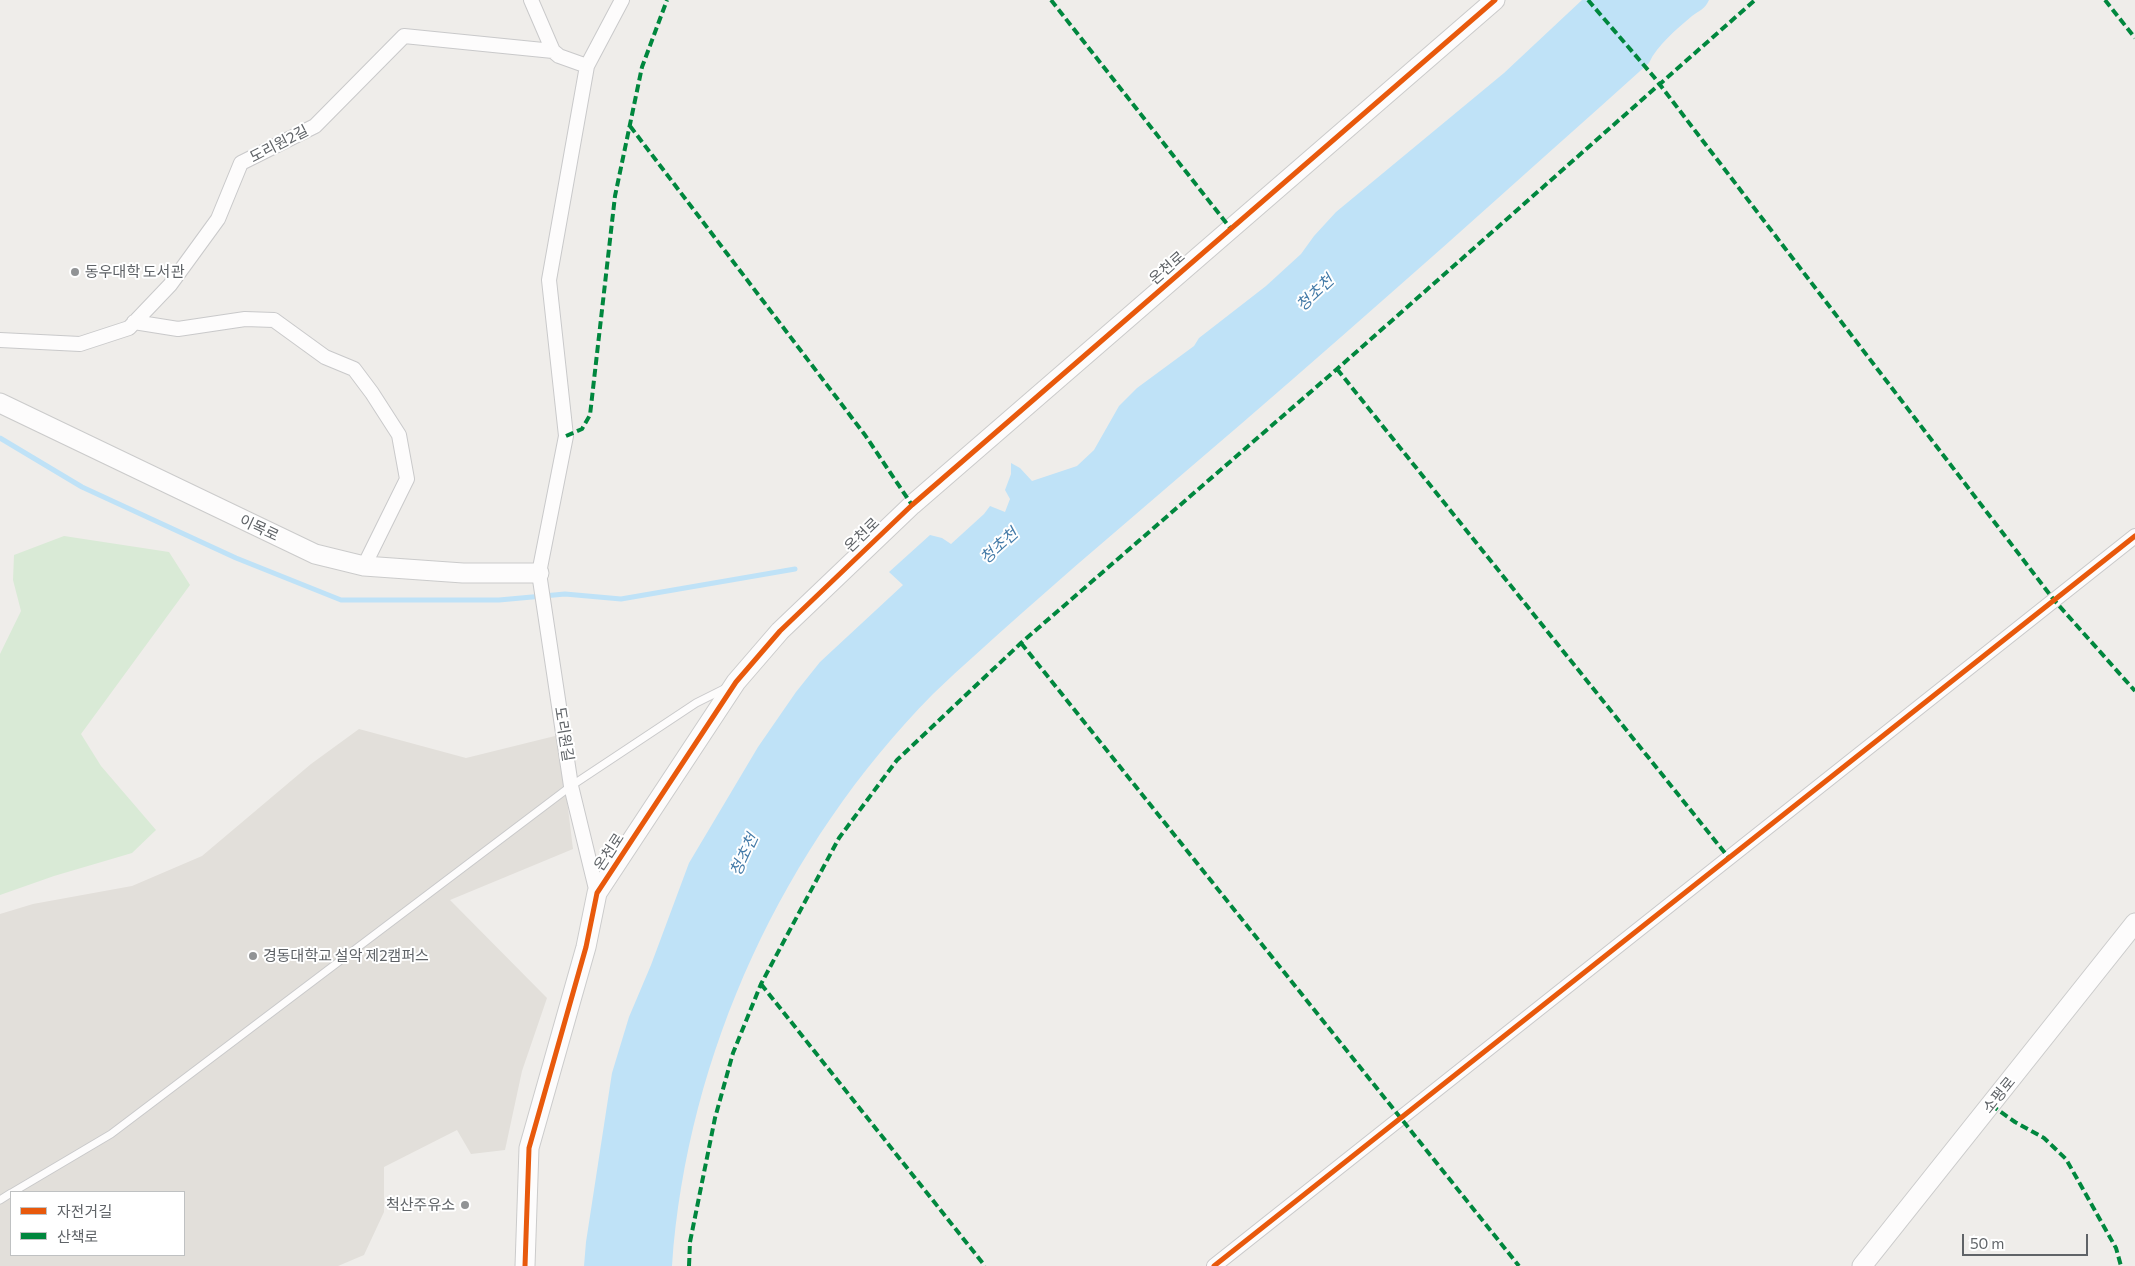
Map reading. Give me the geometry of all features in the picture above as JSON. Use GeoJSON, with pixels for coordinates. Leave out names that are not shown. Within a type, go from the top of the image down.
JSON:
{"type":"FeatureCollection","features":[{"type":"Feature","properties":{"kind":"street"},"geometry":{"type":"LineString","coordinates":[[531,0],[553,51],[559,56],[586,66],[622,0]]}},
{"type":"Feature","properties":{"kind":"street","name":"온천로"},"geometry":{"type":"LineString","coordinates":[[525,1266],[529,1148],[586,947],[598,893],[736,682],[780,631],[912,505],[1495,0]]}},
{"type":"Feature","properties":{"kind":"street","name":"도리원2길"},"geometry":{"type":"LineString","coordinates":[[0,340],[80,344],[129,328],[170,285],[218,219],[241,163],[315,126],[404,36],[553,51]]}},
{"type":"Feature","properties":{"kind":"street","name":"도리원길"},"geometry":{"type":"LineString","coordinates":[[586,66],[549,280],[566,436],[539,574],[571,786],[598,893]]}},
{"type":"Feature","properties":{"kind":"street"},"geometry":{"type":"LineString","coordinates":[[134,322],[178,329],[245,319],[274,320],[325,357],[354,369],[399,435],[407,479],[364,566]]}},
{"type":"Feature","properties":{"kind":"street","name":"이목로"},"geometry":{"type":"LineString","coordinates":[[0,403],[314,554],[364,566],[463,573],[539,574]]}},
{"type":"Feature","properties":{"kind":"street"},"geometry":{"type":"LineString","coordinates":[[1214,1266],[2135,536]]}},
{"type":"Feature","properties":{"kind":"street","name":"소평로"},"geometry":{"type":"LineString","coordinates":[[1862,1266],[2135,923]]}},
{"type":"Feature","properties":{"kind":"lane"},"geometry":{"type":"LineString","coordinates":[[15,1191],[111,1134],[571,786],[696,703],[736,682]]}},
{"type":"Feature","properties":{"kind":"shaded area","name":"경동대학교 설악 제2캠퍼스"},"geometry":{"type":"Polygon","coordinates":[[[359,729],[466,758],[559,735],[573,849],[450,900],[547,998],[522,1071],[505,1150],[471,1154],[457,1130],[384,1167],[384,1212],[364,1255],[338,1266],[0,1266],[0,914],[33,904],[132,886],[202,856],[311,764],[359,729]]]}},
{"type":"Feature","properties":{"kind":"green space"},"geometry":{"type":"Polygon","coordinates":[[[64,536],[169,552],[190,585],[81,734],[101,766],[156,830],[132,853],[54,876],[0,895],[0,654],[21,611],[13,580],[14,555],[64,536]]]}},
{"type":"Feature","properties":{"kind":"water","name":"청초천"},"geometry":{"type":"Polygon","coordinates":[[[1582,0],[1709,0],[1704,7],[1668,38],[1649,63],[1497,199],[1344,335],[1076,565],[966,663],[933,694],[880,753],[831,817],[789,885],[752,957],[722,1031],[698,1108],[681,1186],[672,1266],[584,1266],[612,1073],[629,1017],[651,965],[689,863],[758,747],[796,692],[820,662],[903,585],[889,572],[930,535],[942,538],[951,544],[984,514],[990,506],[1005,512],[1010,499],[1005,490],[1011,474],[1011,463],[1020,468],[1032,481],[1077,466],[1094,450],[1119,406],[1137,388],[1194,346],[1199,338],[1266,286],[1301,254],[1314,236],[1336,212],[1504,73],[1582,0]]]}},
{"type":"Feature","properties":{"kind":"waterway"},"geometry":{"type":"LineString","coordinates":[[0,438],[82,487],[236,558],[341,600],[499,600],[565,594],[621,599],[795,569]]}},
{"type":"Feature","properties":{"kind":"marked path"},"geometry":{"type":"LineString","coordinates":[[566,436],[582,429],[590,415],[615,196],[642,67],[667,0]]}},
{"type":"Feature","properties":{"kind":"marked path"},"geometry":{"type":"LineString","coordinates":[[1051,0],[1231,229]]}},
{"type":"Feature","properties":{"kind":"marked path"},"geometry":{"type":"LineString","coordinates":[[1588,0],[1654,77],[2054,600],[2135,691]]}},
{"type":"Feature","properties":{"kind":"marked path"},"geometry":{"type":"LineString","coordinates":[[689,1266],[690,1242],[715,1118],[733,1053],[761,984],[839,838],[897,760],[1021,643],[1337,369],[1755,0]]}},
{"type":"Feature","properties":{"kind":"marked path"},"geometry":{"type":"LineString","coordinates":[[2105,0],[2135,38]]}},
{"type":"Feature","properties":{"kind":"marked path"},"geometry":{"type":"LineString","coordinates":[[630,126],[865,435],[912,505]]}},
{"type":"Feature","properties":{"kind":"marked path"},"geometry":{"type":"LineString","coordinates":[[1337,369],[1729,858]]}},
{"type":"Feature","properties":{"kind":"marked path"},"geometry":{"type":"LineString","coordinates":[[1021,643],[1519,1266]]}},
{"type":"Feature","properties":{"kind":"marked path"},"geometry":{"type":"LineString","coordinates":[[761,984],[985,1266]]}},
{"type":"Feature","properties":{"kind":"marked path"},"geometry":{"type":"LineString","coordinates":[[1991,1105],[2015,1122],[2044,1138],[2066,1159],[2116,1248],[2121,1266]]}},
{"type":"Feature","properties":{"kind":"cycle path"},"geometry":{"type":"LineString","coordinates":[[525,1266],[529,1148],[586,947],[597,893],[736,682],[780,631],[912,505],[1495,0]]}},
{"type":"Feature","properties":{"kind":"cycle path"},"geometry":{"type":"LineString","coordinates":[[1214,1266],[2135,536]]}},
{"type":"Feature","properties":{"kind":"place","name":"동우대학 도서관"},"geometry":{"type":"Point","coordinates":[75,272]}},
{"type":"Feature","properties":{"kind":"place","name":"경동대학교 설악 제2캠퍼스"},"geometry":{"type":"Point","coordinates":[253,956]}},
{"type":"Feature","properties":{"kind":"place","name":"척산주유소"},"geometry":{"type":"Point","coordinates":[465,1205]}}]}
